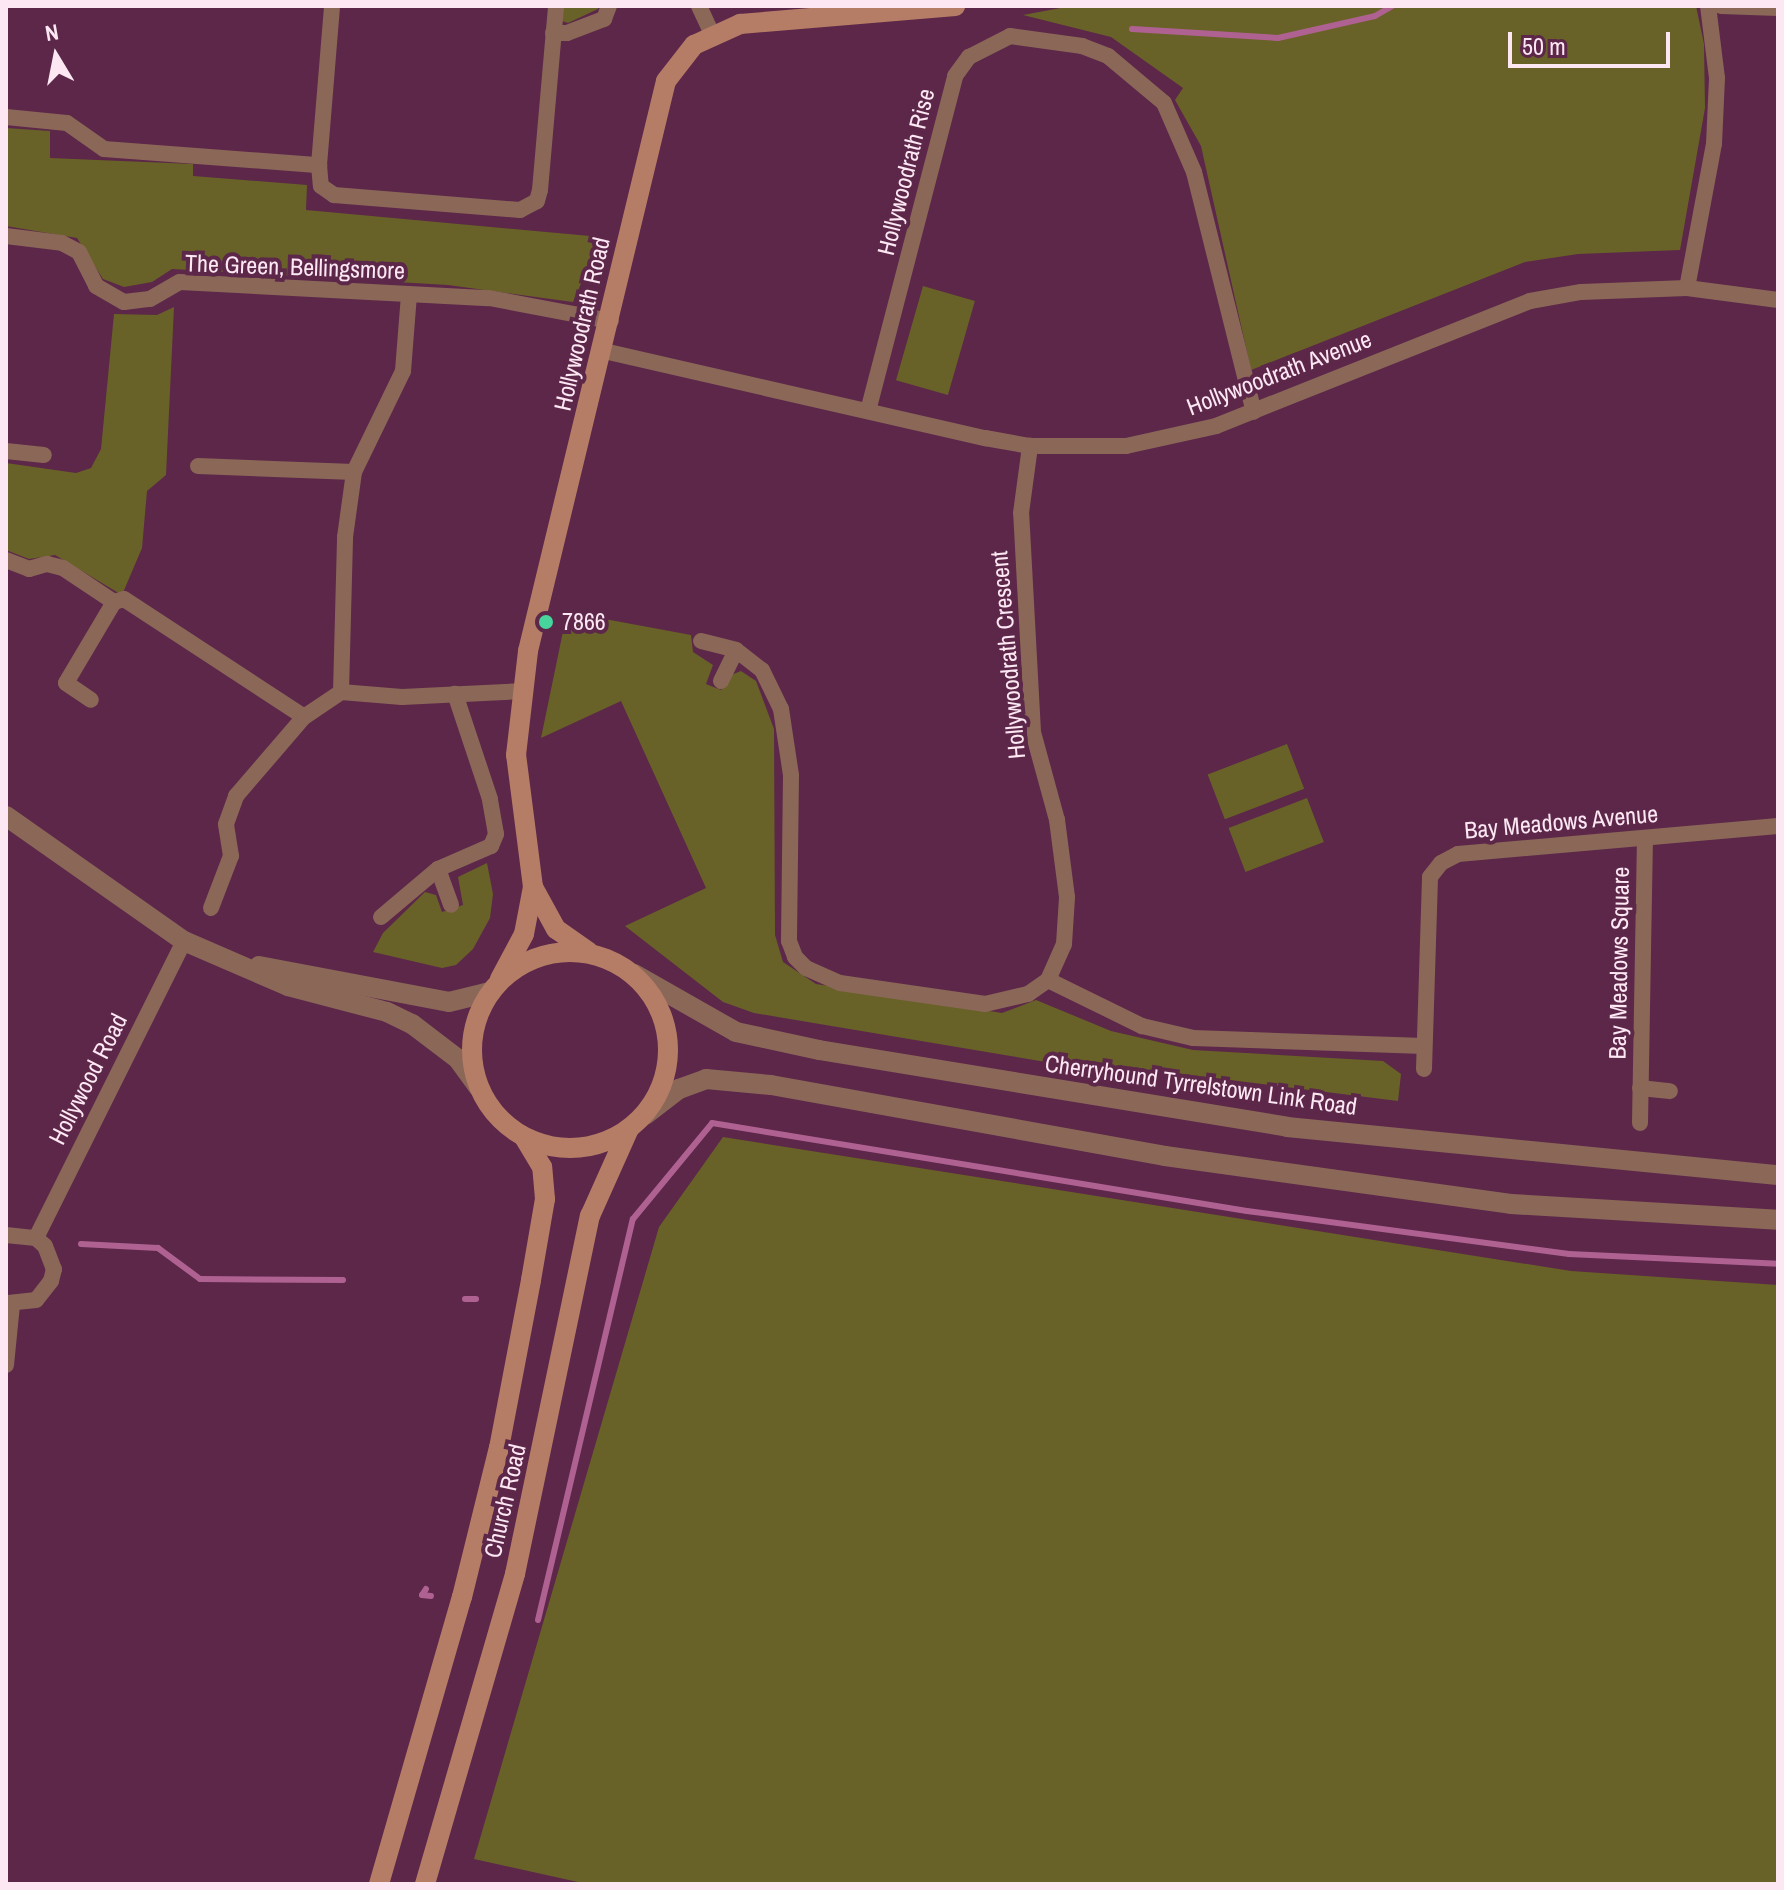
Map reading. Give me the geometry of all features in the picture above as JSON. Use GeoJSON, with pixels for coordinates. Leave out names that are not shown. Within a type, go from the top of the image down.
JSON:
{"type":"FeatureCollection","features":[{"type":"Feature","properties":{"kind":"main road","name":"Hollywoodrath Road"},"geometry":{"type":"LineString","coordinates":[[495,985],[524,934],[533,887],[516,755],[523,691],[540,601],[604,351],[666,81],[678,61],[712,34],[740,24],[955,6]]}},
{"type":"Feature","properties":{"kind":"main road","name":"Hollywoodrath Road"},"geometry":{"type":"LineString","coordinates":[[533,887],[556,929],[592,954]]}},
{"type":"Feature","properties":{"kind":"main road"},"geometry":{"type":"LineString","coordinates":[[592,954],[634,974],[655,998],[667,1027],[669,1058],[661,1088],[645,1115],[605,1143],[578,1148],[524,1137],[497,1116],[479,1088],[471,1056],[475,1022],[495,985],[545,955],[592,954]]}},
{"type":"Feature","properties":{"kind":"main road","name":"Church Road"},"geometry":{"type":"LineString","coordinates":[[425,1884],[515,1574],[590,1216],[629,1129]]}},
{"type":"Feature","properties":{"kind":"main road","name":"Church Road"},"geometry":{"type":"LineString","coordinates":[[379,1884],[462,1597],[529,1295],[545,1199],[542,1167],[524,1137]]}},
{"type":"Feature","properties":{"kind":"street"},"geometry":{"type":"LineString","coordinates":[[332,6],[319,165],[321,186],[334,195],[529,208],[540,190],[556,6]]}},
{"type":"Feature","properties":{"kind":"street"},"geometry":{"type":"LineString","coordinates":[[553,33],[567,33],[604,19],[609,6]]}},
{"type":"Feature","properties":{"kind":"street"},"geometry":{"type":"LineString","coordinates":[[699,6],[712,34]]}},
{"type":"Feature","properties":{"kind":"street"},"geometry":{"type":"LineString","coordinates":[[1687,288],[1714,144],[1717,78],[1715,6],[1778,8]]}},
{"type":"Feature","properties":{"kind":"street","name":"Hollywoodrath Rise"},"geometry":{"type":"LineString","coordinates":[[868,411],[955,76],[969,57],[1010,36],[1082,46],[1108,56],[1164,103],[1194,172],[1254,412]]}},
{"type":"Feature","properties":{"kind":"street"},"geometry":{"type":"LineString","coordinates":[[6,117],[67,123],[104,149],[319,165]]}},
{"type":"Feature","properties":{"kind":"street","name":"The Green, Bellingsmore"},"geometry":{"type":"LineString","coordinates":[[6,236],[62,243],[79,252],[96,286],[124,302],[150,299],[180,282],[489,298],[611,321]]}},
{"type":"Feature","properties":{"kind":"street","name":"Hollywoodrath Avenue"},"geometry":{"type":"LineString","coordinates":[[604,351],[1030,446],[1126,446],[1216,426],[1530,301],[1581,292],[1687,288],[1778,300]]}},
{"type":"Feature","properties":{"kind":"street"},"geometry":{"type":"LineString","coordinates":[[341,692],[345,537],[354,472],[403,371],[409,295]]}},
{"type":"Feature","properties":{"kind":"street","name":"Hollywoodrath Crescent"},"geometry":{"type":"LineString","coordinates":[[1030,446],[1021,513],[1033,732],[1057,820],[1067,897],[1064,944],[1048,980]]}},
{"type":"Feature","properties":{"kind":"street"},"geometry":{"type":"LineString","coordinates":[[6,451],[44,455]]}},
{"type":"Feature","properties":{"kind":"street"},"geometry":{"type":"LineString","coordinates":[[198,466],[354,472]]}},
{"type":"Feature","properties":{"kind":"street"},"geometry":{"type":"LineString","coordinates":[[6,560],[29,569],[47,564],[63,568],[114,602]]}},
{"type":"Feature","properties":{"kind":"street"},"geometry":{"type":"LineString","coordinates":[[91,700],[66,683],[114,602],[124,599],[304,717]]}},
{"type":"Feature","properties":{"kind":"street"},"geometry":{"type":"LineString","coordinates":[[701,641],[736,650],[762,670],[781,709],[791,775],[789,941],[795,957],[806,968],[840,983],[985,1004],[1028,994],[1048,980],[1142,1026],[1193,1038],[1424,1046]]}},
{"type":"Feature","properties":{"kind":"street"},"geometry":{"type":"LineString","coordinates":[[721,681],[736,650]]}},
{"type":"Feature","properties":{"kind":"street"},"geometry":{"type":"LineString","coordinates":[[211,908],[231,856],[226,824],[236,796],[304,717],[341,692],[402,697],[523,691]]}},
{"type":"Feature","properties":{"kind":"street"},"geometry":{"type":"LineString","coordinates":[[381,917],[438,869],[491,846],[496,834],[490,799],[455,694]]}},
{"type":"Feature","properties":{"kind":"street"},"geometry":{"type":"LineString","coordinates":[[6,816],[184,941],[288,986],[387,1012],[412,1024],[458,1059],[479,1088]]}},
{"type":"Feature","properties":{"kind":"street","name":"Bay Meadows Avenue"},"geometry":{"type":"LineString","coordinates":[[1424,1069],[1430,877],[1441,863],[1458,854],[1778,826]]}},
{"type":"Feature","properties":{"kind":"street","name":"Bay Meadows Square"},"geometry":{"type":"LineString","coordinates":[[1640,1123],[1645,838]]}},
{"type":"Feature","properties":{"kind":"street"},"geometry":{"type":"LineString","coordinates":[[438,869],[451,905]]}},
{"type":"Feature","properties":{"kind":"street","name":"Hollywood Road"},"geometry":{"type":"LineString","coordinates":[[36,1238],[184,941]]}},
{"type":"Feature","properties":{"kind":"street"},"geometry":{"type":"LineString","coordinates":[[240,963],[449,1002],[495,985]]}},
{"type":"Feature","properties":{"kind":"street","name":"Cherryhound Tyrrelstown Link Road"},"geometry":{"type":"LineString","coordinates":[[634,974],[736,1032],[819,1050],[1287,1127],[1778,1175]]}},
{"type":"Feature","properties":{"kind":"street"},"geometry":{"type":"LineString","coordinates":[[645,1115],[679,1089],[706,1079],[719,1080],[1165,1156],[1511,1204],[1778,1220]]}},
{"type":"Feature","properties":{"kind":"street","name":"Bay Meadows Square"},"geometry":{"type":"LineString","coordinates":[[1640,1088],[1670,1091]]}},
{"type":"Feature","properties":{"kind":"street"},"geometry":{"type":"LineString","coordinates":[[6,1235],[36,1238],[51,1257],[51,1281],[36,1300],[9,1304],[6,1365]]}},
{"type":"Feature","properties":{"kind":"shaded area"},"geometry":{"type":"Polygon","coordinates":[[[560,6],[598,6],[598,9],[568,23],[562,21],[560,6]]]}},
{"type":"Feature","properties":{"kind":"shaded area"},"geometry":{"type":"Polygon","coordinates":[[[1071,6],[1696,6],[1704,44],[1705,108],[1680,250],[1578,254],[1525,262],[1251,370],[1201,146],[1175,100],[1183,88],[1111,37],[1023,15],[1071,6]]]}},
{"type":"Feature","properties":{"kind":"shaded area"},"geometry":{"type":"Polygon","coordinates":[[[6,128],[50,131],[50,158],[193,164],[193,176],[307,185],[306,210],[601,237],[573,302],[448,285],[172,269],[152,282],[124,287],[103,279],[77,238],[6,226],[6,128]]]}},
{"type":"Feature","properties":{"kind":"shaded area"},"geometry":{"type":"Polygon","coordinates":[[[923,286],[975,301],[948,395],[896,380],[923,286]]]}},
{"type":"Feature","properties":{"kind":"shaded area"},"geometry":{"type":"Polygon","coordinates":[[[174,307],[166,475],[147,491],[142,548],[122,595],[55,555],[29,559],[6,550],[6,463],[76,473],[91,468],[101,449],[114,314],[157,315],[174,307]]]}},
{"type":"Feature","properties":{"kind":"shaded area"},"geometry":{"type":"Polygon","coordinates":[[[567,612],[691,635],[693,652],[713,665],[706,684],[721,690],[731,675],[741,671],[756,681],[774,729],[775,935],[783,962],[816,984],[1002,1013],[1036,1000],[1111,1031],[1193,1050],[1383,1061],[1401,1074],[1398,1101],[1119,1066],[1046,1062],[754,1013],[723,1002],[625,926],[706,888],[621,701],[541,738],[567,612]]]}},
{"type":"Feature","properties":{"kind":"shaded area"},"geometry":{"type":"Polygon","coordinates":[[[1287,744],[1304,789],[1225,819],[1208,774],[1287,744]]]}},
{"type":"Feature","properties":{"kind":"shaded area"},"geometry":{"type":"Polygon","coordinates":[[[1307,798],[1324,842],[1245,872],[1229,828],[1307,798]]]}},
{"type":"Feature","properties":{"kind":"shaded area"},"geometry":{"type":"Polygon","coordinates":[[[487,863],[493,894],[490,918],[473,949],[456,965],[442,968],[373,952],[383,933],[425,892],[436,895],[442,912],[463,905],[458,877],[487,863]]]}},
{"type":"Feature","properties":{"kind":"shaded area"},"geometry":{"type":"Polygon","coordinates":[[[723,1137],[1571,1271],[1778,1285],[1778,1884],[587,1884],[474,1859],[659,1227],[723,1137]]]}},
{"type":"Feature","properties":{"kind":"waterway"},"geometry":{"type":"LineString","coordinates":[[1132,29],[1278,38],[1375,16],[1392,6]]}},
{"type":"Feature","properties":{"kind":"waterway"},"geometry":{"type":"LineString","coordinates":[[538,1620],[633,1219],[712,1123],[1247,1211],[1569,1254],[1778,1264]]}},
{"type":"Feature","properties":{"kind":"waterway"},"geometry":{"type":"LineString","coordinates":[[81,1244],[158,1248],[200,1279],[343,1280]]}},
{"type":"Feature","properties":{"kind":"waterway"},"geometry":{"type":"LineString","coordinates":[[465,1299],[476,1299]]}},
{"type":"Feature","properties":{"kind":"waterway"},"geometry":{"type":"LineString","coordinates":[[426,1589],[422,1595],[431,1596]]}},
{"type":"Feature","properties":{"kind":"place","name":"7866"},"geometry":{"type":"Point","coordinates":[546,622]}}]}
